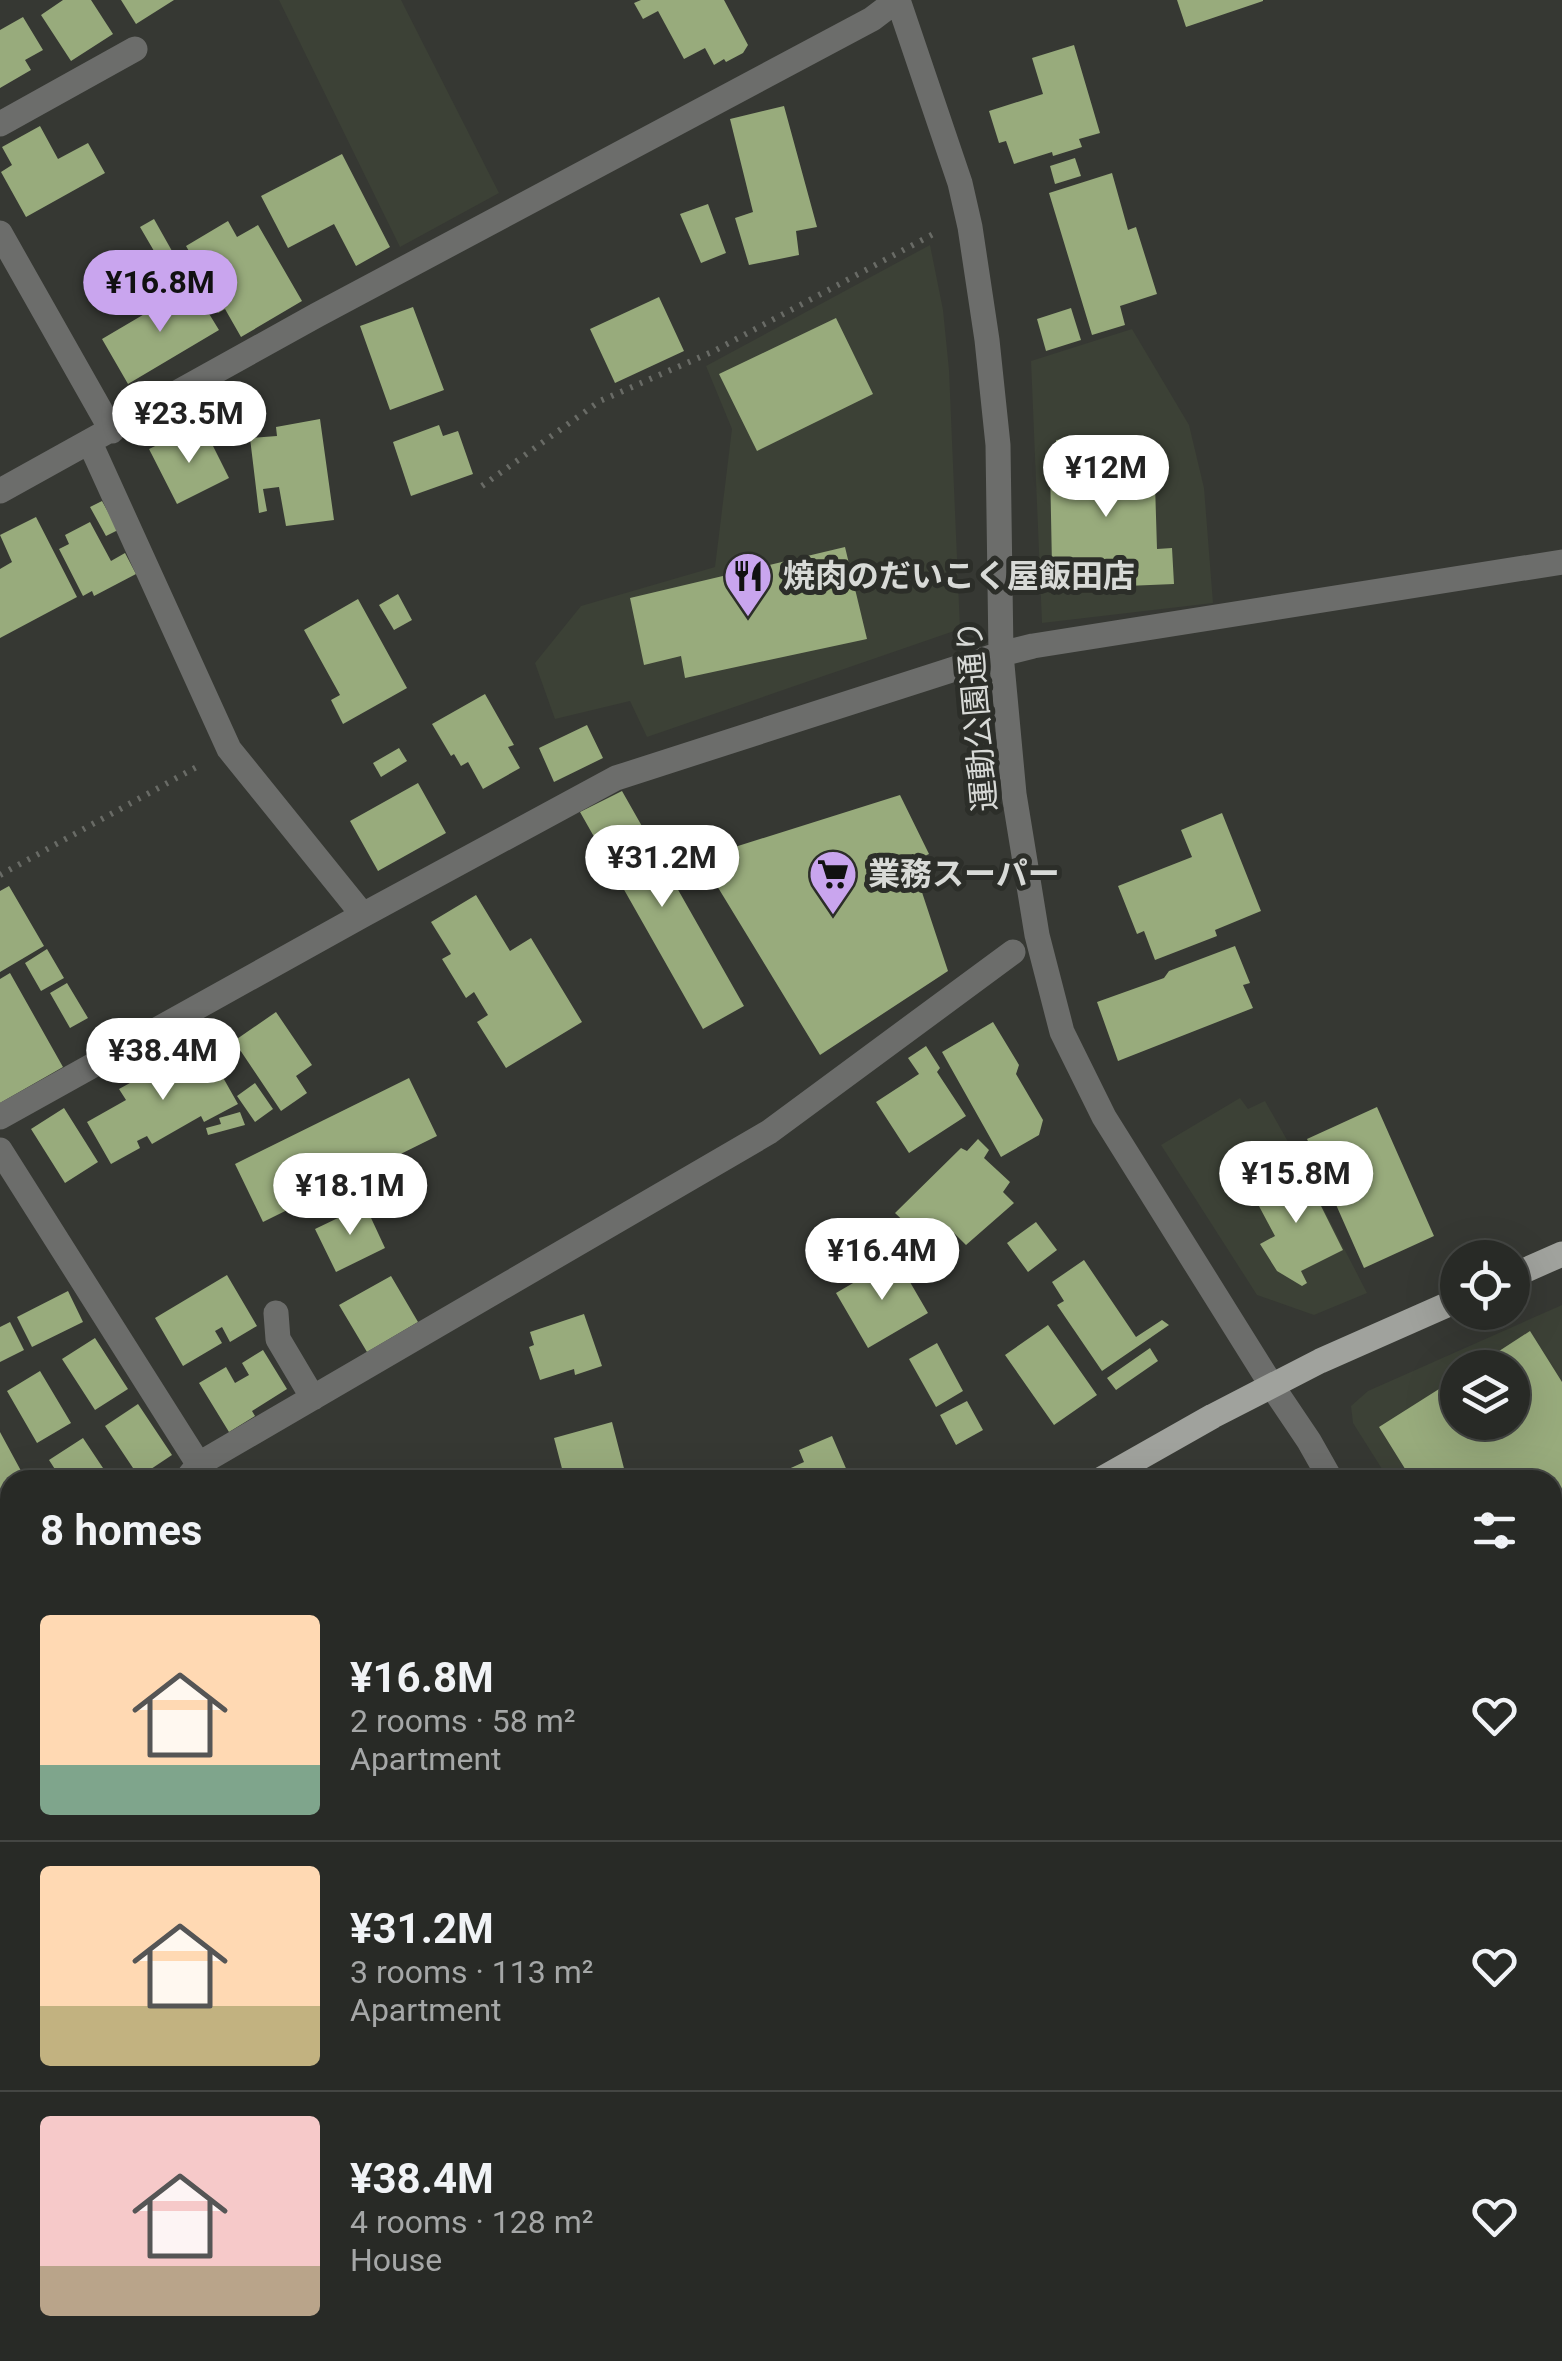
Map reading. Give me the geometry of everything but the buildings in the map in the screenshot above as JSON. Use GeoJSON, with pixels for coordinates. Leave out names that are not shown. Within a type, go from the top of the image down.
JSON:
{"type":"FeatureCollection","features":[{"type":"Feature","properties":{"kind":"main road"},"geometry":{"type":"LineString","coordinates":[[1530,1268],[1562,1254]]}},
{"type":"Feature","properties":{"kind":"main road"},"geometry":{"type":"LineString","coordinates":[[1118,1470],[1320,1361],[1440,1308]]}},
{"type":"Feature","properties":{"kind":"street","name":"運動公園通り"},"geometry":{"type":"LineString","coordinates":[[897,0],[960,183],[970,228],[998,445],[1001,654],[1014,794],[1038,934],[1062,1032],[1104,1117],[1324,1470]]}},
{"type":"Feature","properties":{"kind":"street"},"geometry":{"type":"LineString","coordinates":[[0,492],[317,315],[872,19],[897,0]]}},
{"type":"Feature","properties":{"kind":"street"},"geometry":{"type":"LineString","coordinates":[[0,124],[134,48]]}},
{"type":"Feature","properties":{"kind":"street"},"geometry":{"type":"LineString","coordinates":[[0,233],[101,437],[229,749],[363,914]]}},
{"type":"Feature","properties":{"kind":"street"},"geometry":{"type":"LineString","coordinates":[[0,1117],[616,778],[1001,654],[1562,562]]}},
{"type":"Feature","properties":{"kind":"street"},"geometry":{"type":"LineString","coordinates":[[205,1470],[313,1398],[769,1132],[1013,952]]}},
{"type":"Feature","properties":{"kind":"street"},"geometry":{"type":"LineString","coordinates":[[0,1150],[195,1470]]}},
{"type":"Feature","properties":{"kind":"street"},"geometry":{"type":"LineString","coordinates":[[276,1313],[278,1339],[313,1398]]}},
{"type":"Feature","properties":{"kind":"path"},"geometry":{"type":"LineString","coordinates":[[482,486],[600,401],[714,351],[938,231],[970,228]]}},
{"type":"Feature","properties":{"kind":"path"},"geometry":{"type":"LineString","coordinates":[[0,876],[229,749]]}},
{"type":"Feature","properties":{"kind":"shaded area"},"geometry":{"type":"Polygon","coordinates":[[[279,0],[401,0],[499,193],[400,247],[279,0]]]}},
{"type":"Feature","properties":{"kind":"shaded area"},"geometry":{"type":"Polygon","coordinates":[[[930,245],[943,310],[949,370],[960,629],[647,737],[630,701],[555,719],[535,663],[581,606],[715,567],[732,429],[706,366],[930,245]]]}},
{"type":"Feature","properties":{"kind":"shaded area"},"geometry":{"type":"Polygon","coordinates":[[[1132,329],[1189,425],[1204,488],[1213,603],[1042,623],[1031,361],[1132,329]]]}},
{"type":"Feature","properties":{"kind":"shaded area"},"geometry":{"type":"Polygon","coordinates":[[[1240,1098],[1248,1109],[1265,1101],[1367,1293],[1314,1315],[1257,1295],[1161,1145],[1240,1098]]]}},
{"type":"Feature","properties":{"kind":"shaded area"},"geometry":{"type":"Polygon","coordinates":[[[1562,1305],[1562,1470],[1383,1470],[1353,1423],[1351,1406],[1368,1391],[1440,1359],[1440,1440],[1530,1440],[1530,1350],[1460,1350],[1506,1330],[1530,1330],[1530,1319],[1562,1305]]]}},
{"type":"Feature","properties":{"kind":"place","name":"焼肉のだいこく屋飯田店"},"geometry":{"type":"Point","coordinates":[748,618]}},
{"type":"Feature","properties":{"kind":"place","name":"業務スーパー"},"geometry":{"type":"Point","coordinates":[833,916]}}]}
